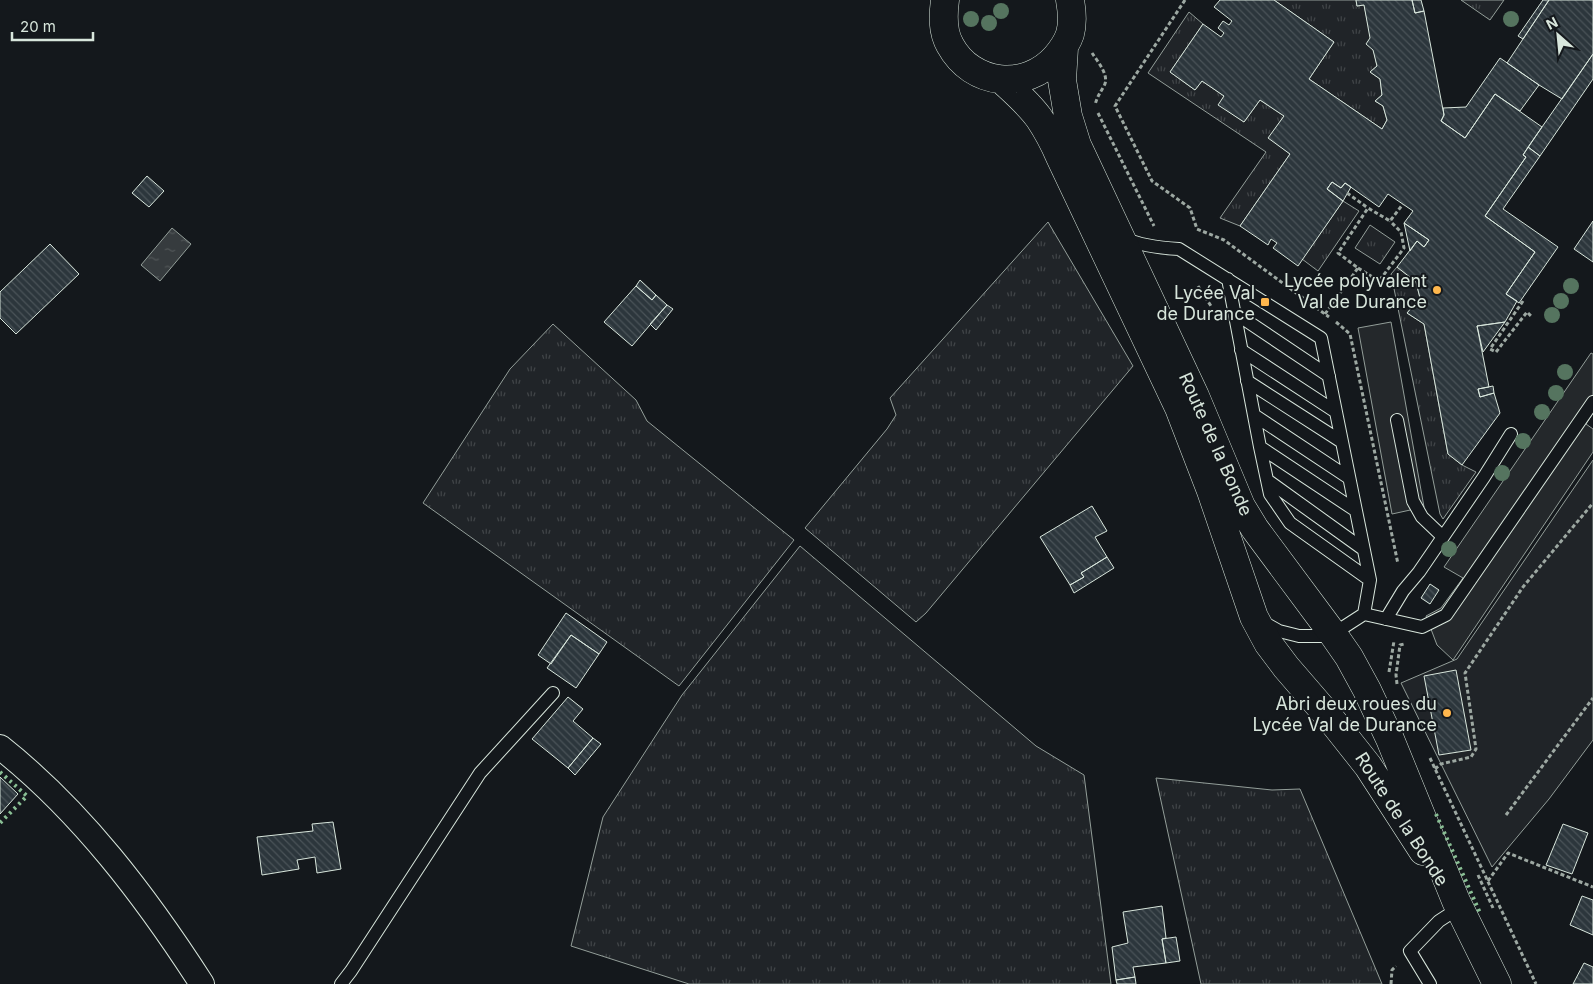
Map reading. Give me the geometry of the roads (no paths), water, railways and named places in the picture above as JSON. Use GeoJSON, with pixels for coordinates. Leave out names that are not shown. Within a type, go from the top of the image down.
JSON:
{"type":"FeatureCollection","features":[{"type":"Feature","properties":{"kind":"main road"},"geometry":{"type":"LineString","coordinates":[[945,0],[943,23],[949,44],[962,62],[981,75],[1002,80],[1026,78],[1076,48],[1070,34],[1072,19],[1070,0]]}},
{"type":"Feature","properties":{"kind":"main road","name":"Route de la Bonde"},"geometry":{"type":"LineString","coordinates":[[1076,48],[1062,80],[1068,116],[1077,145],[1195,396],[1241,506],[1255,529],[1349,657],[1375,706],[1458,905],[1498,984]]}},
{"type":"Feature","properties":{"kind":"main road","name":"Route de la Bonde"},"geometry":{"type":"LineString","coordinates":[[1002,80],[1038,117],[1050,135],[1179,408],[1211,491],[1254,617],[1268,643],[1368,766],[1458,905]]}},
{"type":"Feature","properties":{"kind":"street"},"geometry":{"type":"LineString","coordinates":[[0,747],[20,763],[73,814],[125,874],[202,984]]}},
{"type":"Feature","properties":{"kind":"lane"},"geometry":{"type":"LineString","coordinates":[[1119,235],[1133,242],[1180,249],[1321,338],[1370,580],[1364,614]]}},
{"type":"Feature","properties":{"kind":"lane"},"geometry":{"type":"LineString","coordinates":[[1228,279],[1270,494],[1290,523],[1370,580]]}},
{"type":"Feature","properties":{"kind":"lane"},"geometry":{"type":"LineString","coordinates":[[1235,313],[1329,376]]}},
{"type":"Feature","properties":{"kind":"lane"},"geometry":{"type":"LineString","coordinates":[[1241,350],[1336,412]]}},
{"type":"Feature","properties":{"kind":"lane"},"geometry":{"type":"LineString","coordinates":[[1247,381],[1342,442]]}},
{"type":"Feature","properties":{"kind":"lane"},"geometry":{"type":"LineString","coordinates":[[1254,617],[1279,631],[1299,636],[1324,636],[1333,634],[1364,614],[1422,627],[1446,615],[1593,402]]}},
{"type":"Feature","properties":{"kind":"lane"},"geometry":{"type":"LineString","coordinates":[[1254,415],[1349,478]]}},
{"type":"Feature","properties":{"kind":"lane"},"geometry":{"type":"LineString","coordinates":[[1397,420],[1413,501],[1422,517],[1443,537]]}},
{"type":"Feature","properties":{"kind":"lane"},"geometry":{"type":"LineString","coordinates":[[1386,619],[1403,591],[1419,572],[1511,434]]}},
{"type":"Feature","properties":{"kind":"lane"},"geometry":{"type":"LineString","coordinates":[[1260,447],[1356,510]]}},
{"type":"Feature","properties":{"kind":"lane"},"geometry":{"type":"LineString","coordinates":[[1267,480],[1363,549]]}},
{"type":"Feature","properties":{"kind":"lane"},"geometry":{"type":"LineString","coordinates":[[341,984],[352,971],[480,773],[553,693]]}},
{"type":"Feature","properties":{"kind":"lane"},"geometry":{"type":"LineString","coordinates":[[1430,984],[1410,951],[1438,921],[1458,905]]}},
{"type":"Feature","properties":{"kind":"water"},"geometry":{"type":"Polygon","coordinates":[[[172,228],[191,244],[160,281],[141,265],[172,228]]]}},
{"type":"Feature","properties":{"kind":"place","name":"Lycée polyvalent Val de Durance"},"geometry":{"type":"Point","coordinates":[1437,290]}},
{"type":"Feature","properties":{"kind":"place","name":"Lycée Val de Durance"},"geometry":{"type":"Point","coordinates":[1265,302]}},
{"type":"Feature","properties":{"kind":"place","name":"Abri deux roues du Lycée Val de Durance"},"geometry":{"type":"Point","coordinates":[1447,713]}}]}
